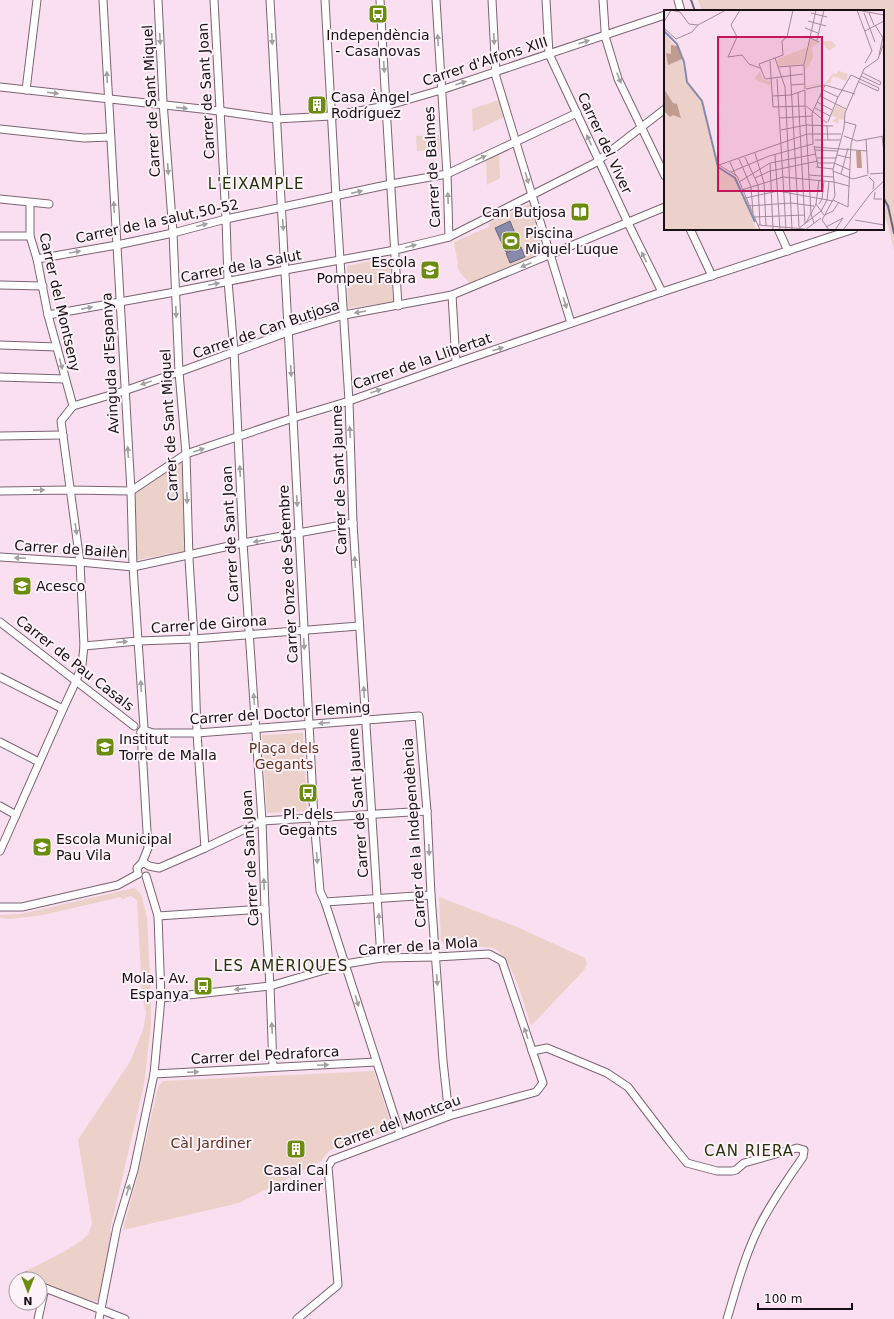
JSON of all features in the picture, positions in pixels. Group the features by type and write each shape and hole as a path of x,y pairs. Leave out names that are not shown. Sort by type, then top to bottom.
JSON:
{"street":[{"path":"26,90 37,0"},
{"name":"Avinguda d'Espanya","path":"103,0 143,729 148,848 145,865"},
{"name":"Carrer de Sant Miquel","path":"158,0 179,372 186,454 197,733 205,848"},
{"name":"Carrer de Sant Joan","path":"214,0 228,282 234,351 243,543 262,821 273,1067"},
{"name":"Carrer Onze de Setembre","path":"270,0 294,418 314,819 320,891 325,902 400,1134"},
{"name":"Carrer de Sant Jaume","path":"325,0 349,401 352,523 381,958"},
{"path":"380,0 398,306"},
{"name":"Carrer de Balmes","path":"436,0 447,174 449,236"},
{"path":"492,0 496,72 571,323"},
{"name":"Carrer del Viver","path":"546,0 549,54 662,292"},
{"path":"603,0 606,30 605,36 618,79 664,174"},
{"path":"678,0 680,10"},
{"name":"Carrer d'Alfons XIII","path":"0,87 276,119 331,116 386,106 441,90 664,15"},
{"name":"Carrer de la Salut","path":"48,315 395,250 449,236 599,161 664,110"},
{"name":"Carrer de la salut,50-52","path":"36,259 117,245 226,219 336,197 391,184 447,174 577,113"},
{"path":"0,129 84,138 110,137"},
{"path":"0,199 49,204"},
{"name":"Carrer del Montseny","path":"30,203 30,236 43,286 48,315 73,406"},
{"name":"Carrer de Can Butjosa","path":"73,406 124,391 288,332 344,315 452,295 664,207"},
{"path":"690,230 712,276"},
{"path":"778,230 788,251"},
{"name":"Carrer de la Llibertat","path":"131,491 186,454 349,401 456,362 851,230"},
{"path":"0,236 30,236"},
{"path":"0,285 43,286"},
{"path":"452,295 456,362"},
{"path":"0,345 57,347"},
{"path":"0,377 65,379"},
{"path":"0,851 82,665 84,646 80,562 61,421 73,406"},
{"path":"0,436 63,435"},
{"path":"0,491 131,491"},
{"name":"Carrer de Bailèn","path":"0,557 133,567 243,543 352,523"},
{"name":"Carrer de Pau Casals","path":"0,622 134,726 135,731 138,733 143,729"},
{"name":"Carrer de Girona","path":"84,646 359,626"},
{"path":"0,677 63,709"},
{"name":"Carrer del Doctor Fleming","path":"143,729 153,733 197,733 419,716"},
{"name":"Carrer de la Independència","path":"419,716 428,811 431,895 448,1116"},
{"path":"0,742 39,762"},
{"path":"0,806 16,815"},
{"path":"99,1319 117,1228 134,1170 154,1074 161,998 158,916 142,875 137,868 145,865 159,868 262,821 428,811"},
{"path":"0,907 22,907 118,885 150,870 145,865"},
{"path":"325,902 431,895"},
{"path":"158,916 265,909"},
{"name":"Carrer de la Mola","path":"161,998 270,986 345,964 381,958 489,954 502,961 543,1083"},
{"path":"532,1051 547,1048 607,1073 628,1087 687,1162 702,1168 717,1171 732,1171 736,1170 744,1163 797,1148 804,1150 803,1157 774,1200 758,1229 746,1258 727,1319"},
{"name":"Carrer del Pedraforca","path":"154,1074 376,1062"},
{"name":"Carrer del Montcau","path":"297,1319 338,1285 328,1167 332,1160 448,1116 536,1092 543,1083"},
{"path":"48,1288 125,1319"}],"green space":[{"path":"698,0 894,0 894,250 887,222 884,218 884,10 702,10"},
{"path":"499,100 504,117 473,132 472,109"},
{"path":"439,135 440,150 417,151 416,136"},
{"path":"499,154 500,178 487,185 486,160"},
{"name":"Piscina Miquel Luque","path":"529,204 531,205 544,250 543,253 471,284 462,275 457,266 458,262 454,242 489,227 489,223"},
{"path":"390,257 393,302 348,308 347,266"},
{"path":"182,461 186,551 137,560 134,492"},
{"name":"Plaça dels Gegants","path":"303,733 307,811 267,813 262,735"},
{"path":"134,888 141,894 147,917 151,1024 144,1085 110,1230 113,1238 99,1300 96,1302 48,1286 48,1271 26,1271 75,1245 88,1234 92,1223 78,1140 130,1062 143,1030 146,1013 142,995 137,900 131,896 122,899 121,897 43,915 10,919 0,918 0,915 21,914"},
{"path":"439,897 517,927 585,958 587,964 584,970 531,1026 517,982 506,960 500,952 489,947 447,948 441,940"},
{"name":"Càl Jardiner","path":"374,1071 390,1121 391,1126 387,1131 330,1150 320,1162 239,1203 123,1230 139,1170 158,1087 163,1081"}],"water":[{"path":"510,221 520,246 506,252 495,228"},
{"path":"521,247 525,257 510,263 506,253"}],"waterway":[{"path":"691,0 695,10"},
{"path":"884,199 888,206 894,233"}],"place":[{"name":"Independència - Casanovas","path":"378,14"},
{"name":"Casa Àngel Rodríguez","path":"317,105"},
{"name":"Can Butjosa","path":"580,212"},
{"name":"Piscina Miquel Luque","path":"511,241"},
{"name":"Escola Pompeu Fabra","path":"430,270"},
{"name":"Acesco","path":"22,586"},
{"name":"Institut Torre de Malla","path":"105,747"},
{"name":"Pl. dels Gegants","path":"308,793"},
{"name":"Escola Municipal Pau Vila","path":"42,847"},
{"name":"Mola - Av. Espanya","path":"203,986"},
{"name":"Casal Cal Jardiner","path":"296,1149"}],"district":[{"name":"L'EIXAMPLE","path":"256,184"},
{"name":"LES AMÈRIQUES","path":"281,966"},
{"name":"CAN RIERA","path":"749,1151"}]}
